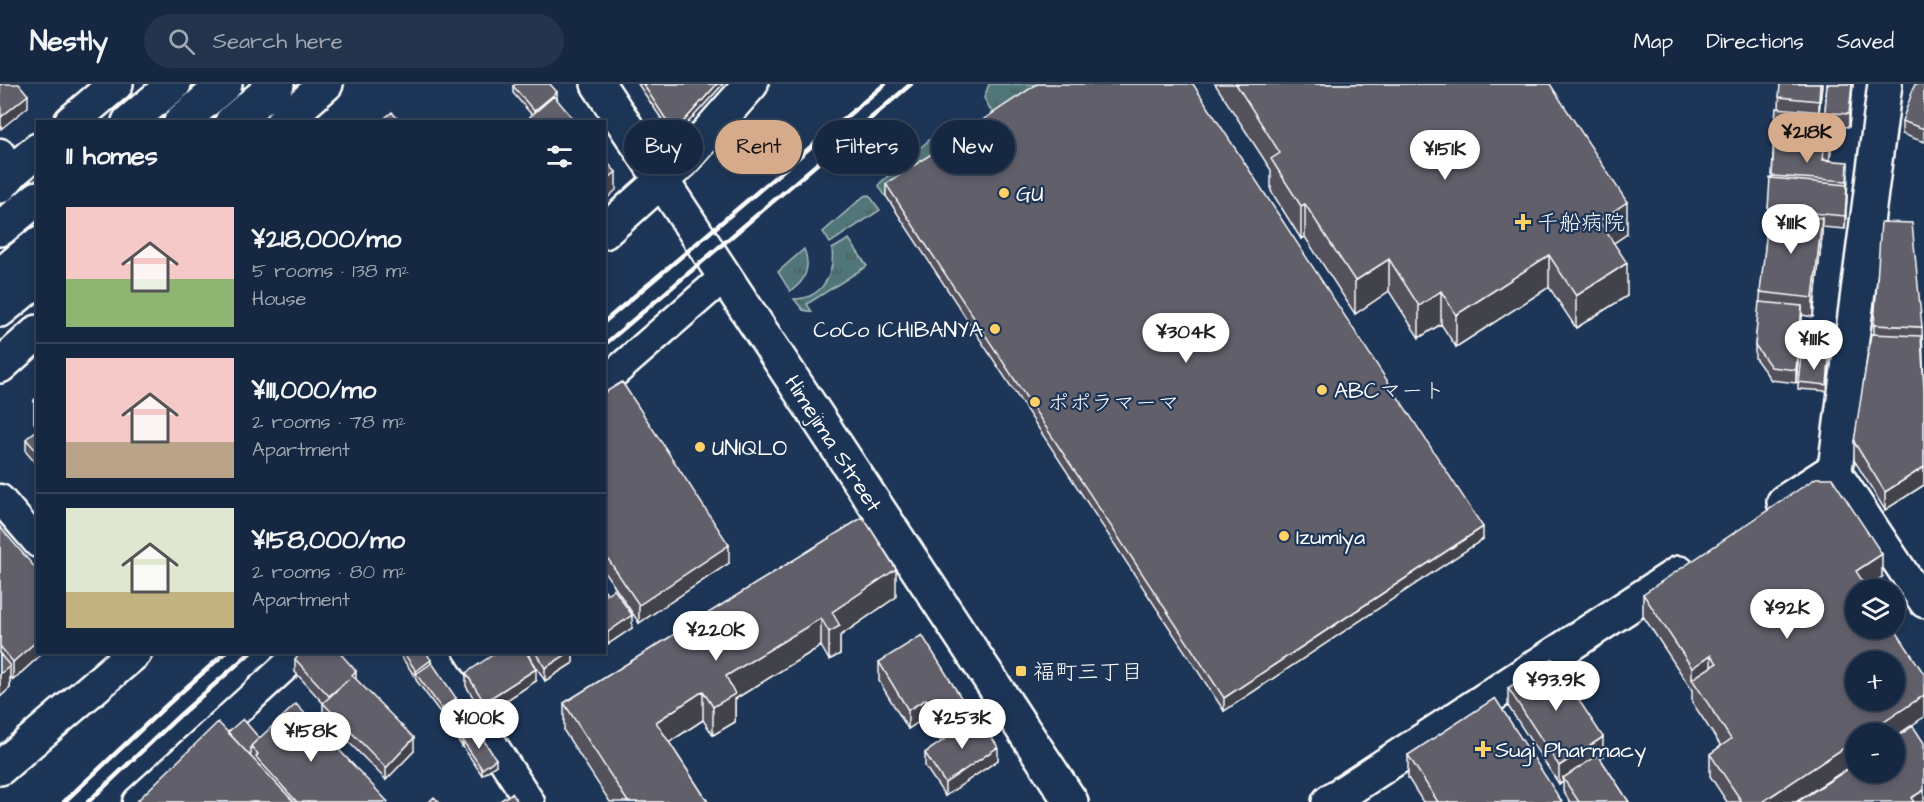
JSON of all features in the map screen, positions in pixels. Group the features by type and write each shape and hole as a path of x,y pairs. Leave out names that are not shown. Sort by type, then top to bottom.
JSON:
{"main road":[{"path":"73,120 116,84"},
{"path":"131,120 174,84"},
{"path":"183,120 225,84"},
{"path":"234,120 277,84"},
{"path":"285,120 326,84"},
{"name":"Himejima Street","path":"598,84 1071,802"},
{"path":"606,230 683,161 751,84"},
{"path":"1759,519 1834,469 1885,84"},
{"path":"0,229 36,200"},
{"path":"0,276 36,246"},
{"path":"0,310 36,281"},
{"path":"0,366 36,334"},
{"path":"1329,802 1703,557"},
{"path":"0,768 132,654"}],"street":[{"path":"606,379 725,276"},
{"path":"1834,469 1924,603"},
{"path":"0,499 36,541"},
{"path":"137,802 300,654"},
{"path":"434,654 530,802"}],"green space":[{"path":"989,84 1054,84 993,114 984,98"},
{"path":"931,138 931,166 926,170 885,196 879,186 890,174 919,174 919,149"},
{"path":"869,195 880,210 830,243 823,232 864,196"},
{"path":"849,239 867,266 807,304 812,312 803,310 794,299 804,298 819,290 829,276 832,249"},
{"path":"804,249 807,261 806,273 800,283 790,291 778,272"}],"building":[{"path":"0,84 19,84 28,95 1,117"},
{"path":"516,84 550,84 557,92 534,111 513,86"},
{"path":"643,84 717,84 685,120 666,120"},
{"path":"1037,84 1193,84 1483,527 1224,698 886,184 901,174 919,174 919,162 931,154 931,174 1015,174 1015,120 983,120"},
{"path":"1236,84 1550,84 1627,202 1599,221 1627,263 1576,296 1549,255 1456,315 1441,291 1419,306 1389,259 1355,281 1305,204 1301,206 1271,159 1280,153"},
{"path":"1780,84 1820,84 1819,101 1779,97"},
{"path":"1827,84 1852,84 1849,114 1833,113 1830,147 1773,142 1776,108 1825,112"},
{"path":"1915,84 1924,84 1924,129 1902,121"},
{"path":"554,96 574,120 526,120"},
{"path":"392,112 398,120 382,120"},
{"path":"1774,145 1824,148 1823,160 1848,162 1847,181 1772,176"},
{"path":"606,161 616,172 606,180"},
{"path":"1770,178 1847,185 1845,216 1768,209"},
{"path":"1769,212 1822,218 1813,298 1760,292"},
{"path":"1881,222 1912,223 1922,327 1874,325"},
{"path":"1759,302 1802,306 1796,370 1771,367 1755,345"},
{"path":"1871,334 1921,336 1924,467 1885,492 1854,442"},
{"path":"1801,357 1829,359 1827,385 1798,382"},
{"path":"622,382 729,545 639,605 606,556 606,392"},
{"path":"36,431 36,451 26,439"},
{"path":"1816,478 1832,478 1882,554 1856,571 1861,579 1845,579 1845,639 1901,639 1924,674 1924,695 1905,708 1905,651 1845,651 1845,711 1900,711 1882,723 1845,723 1845,747 1762,802 1742,802 1710,754 1731,739 1692,679 1717,663 1711,655 1692,668 1643,594"},
{"path":"863,517 896,569 832,612 840,626 829,632 821,618 726,676 735,694 713,707 703,691 656,722 708,802 628,802 564,703"},
{"path":"0,527 36,569 36,642 13,662 0,646"},
{"path":"614,589 632,615 608,632 606,630 606,595"},
{"path":"922,635 970,712 943,728 926,699 908,710 879,662"},
{"path":"0,654 10,666 0,674"},
{"path":"300,654 341,654 356,671 352,675 414,738 386,768 323,703 349,679 329,696 295,659"},
{"path":"404,654 427,654 431,660 416,671"},
{"path":"494,654 527,654 536,669 484,702 466,673"},
{"path":"536,654 567,654 545,668"},
{"path":"1552,659 1603,737 1559,766 1508,688"},
{"path":"432,663 456,698 442,709 416,674"},
{"name":"Sugi Pharmacy","path":"1495,698 1562,802 1438,802 1408,755"},
{"path":"457,700 476,728 462,739 442,711"},
{"path":"296,704 388,802 297,802 256,757 258,754 251,746"},
{"path":"978,717 998,747 945,783 925,753"},
{"path":"243,719 259,738 251,746 250,756 228,732"},
{"path":"218,722 294,802 136,802"},
{"path":"1913,726 1924,743 1924,790 1911,798 1914,802 1797,802 1845,771 1845,783 1905,783 1905,731"},
{"path":"477,730 496,759 482,769 463,741"},
{"path":"1598,755 1629,802 1579,802 1563,778"},
{"path":"512,793 518,802 498,802"},
{"path":"434,797 439,802 429,802"}],"railway":[{"path":"606,320 885,84"},
{"path":"606,343 911,84"},
{"path":"64,802 224,654"},
{"path":"88,802 249,654"}],"place":[{"name":"GU","path":"1004,193"},
{"name":"千船病院","path":"1523,222"},
{"name":"CoCo ICHIBANYA","path":"995,329"},
{"name":"ABCマート","path":"1322,390"},
{"name":"ポポラマーマ","path":"1035,402"},
{"name":"UNIQLO","path":"700,447"},
{"name":"Izumiya","path":"1284,536"},
{"name":"福町三丁目","path":"1021,671"},
{"name":"Sugi Pharmacy","path":"1483,749"}]}
